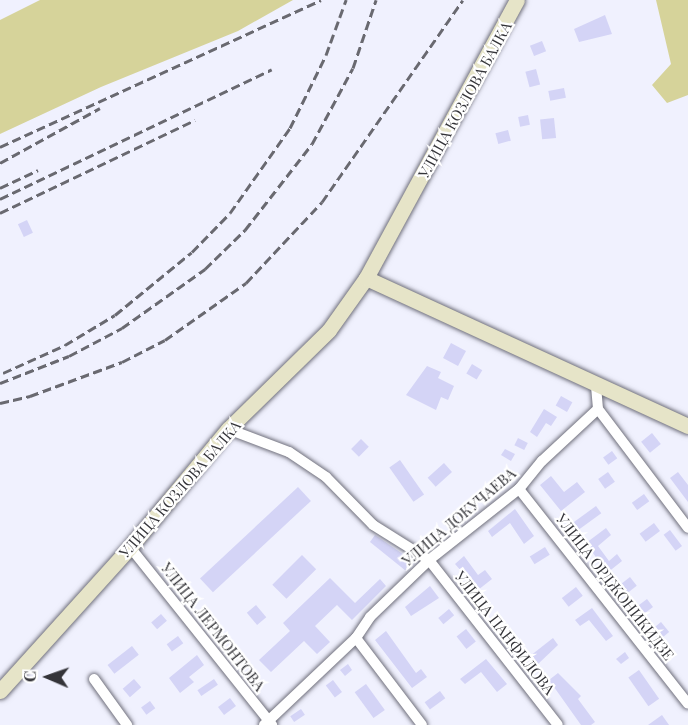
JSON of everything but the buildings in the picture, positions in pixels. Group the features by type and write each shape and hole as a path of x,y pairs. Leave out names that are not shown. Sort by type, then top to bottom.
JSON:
{"main road":[{"name":"УЛИЦА КОЗЛОВА БАЛКА","path":"0,691 130,547 228,429 313,348 366,278 517,2"},
{"path":"366,278 688,426"}],"street":[{"path":"597,386 598,409 688,528"},
{"name":"УЛИЦА ДОКУЧАЕВА","path":"268,723 356,638 370,617 429,560 519,489 542,461 598,409"},
{"name":"УЛИЦА ПАНФИЛОВА","path":"228,429 289,453 326,477 373,525 429,560 558,725"},
{"name":"УЛИЦА ОРДЖОНИКИДЗЕ","path":"519,489 688,704"},
{"name":"УЛИЦА ЛЕРМОНТОВА","path":"130,547 268,723"},
{"path":"356,638 422,725"},
{"path":"94,679 127,725"}],"shaded area":[{"path":"40,0 293,0 238,31 101,87 0,134 0,20"},
{"path":"656,0 688,0 688,95 667,103 652,85 671,64"}],"railway":[{"path":"0,147 321,0"},
{"path":"3,373 65,345 115,315 192,252 230,213 290,128 326,55 346,0"},
{"path":"0,383 69,356 122,328 205,269 245,230 312,144 353,68 376,0"},
{"path":"0,403 30,396 122,362 165,340 246,283 322,202 463,0"},
{"path":"0,199 272,69"},
{"path":"0,163 100,108"},
{"path":"0,213 195,120"},
{"path":"0,188 38,170"}]}
